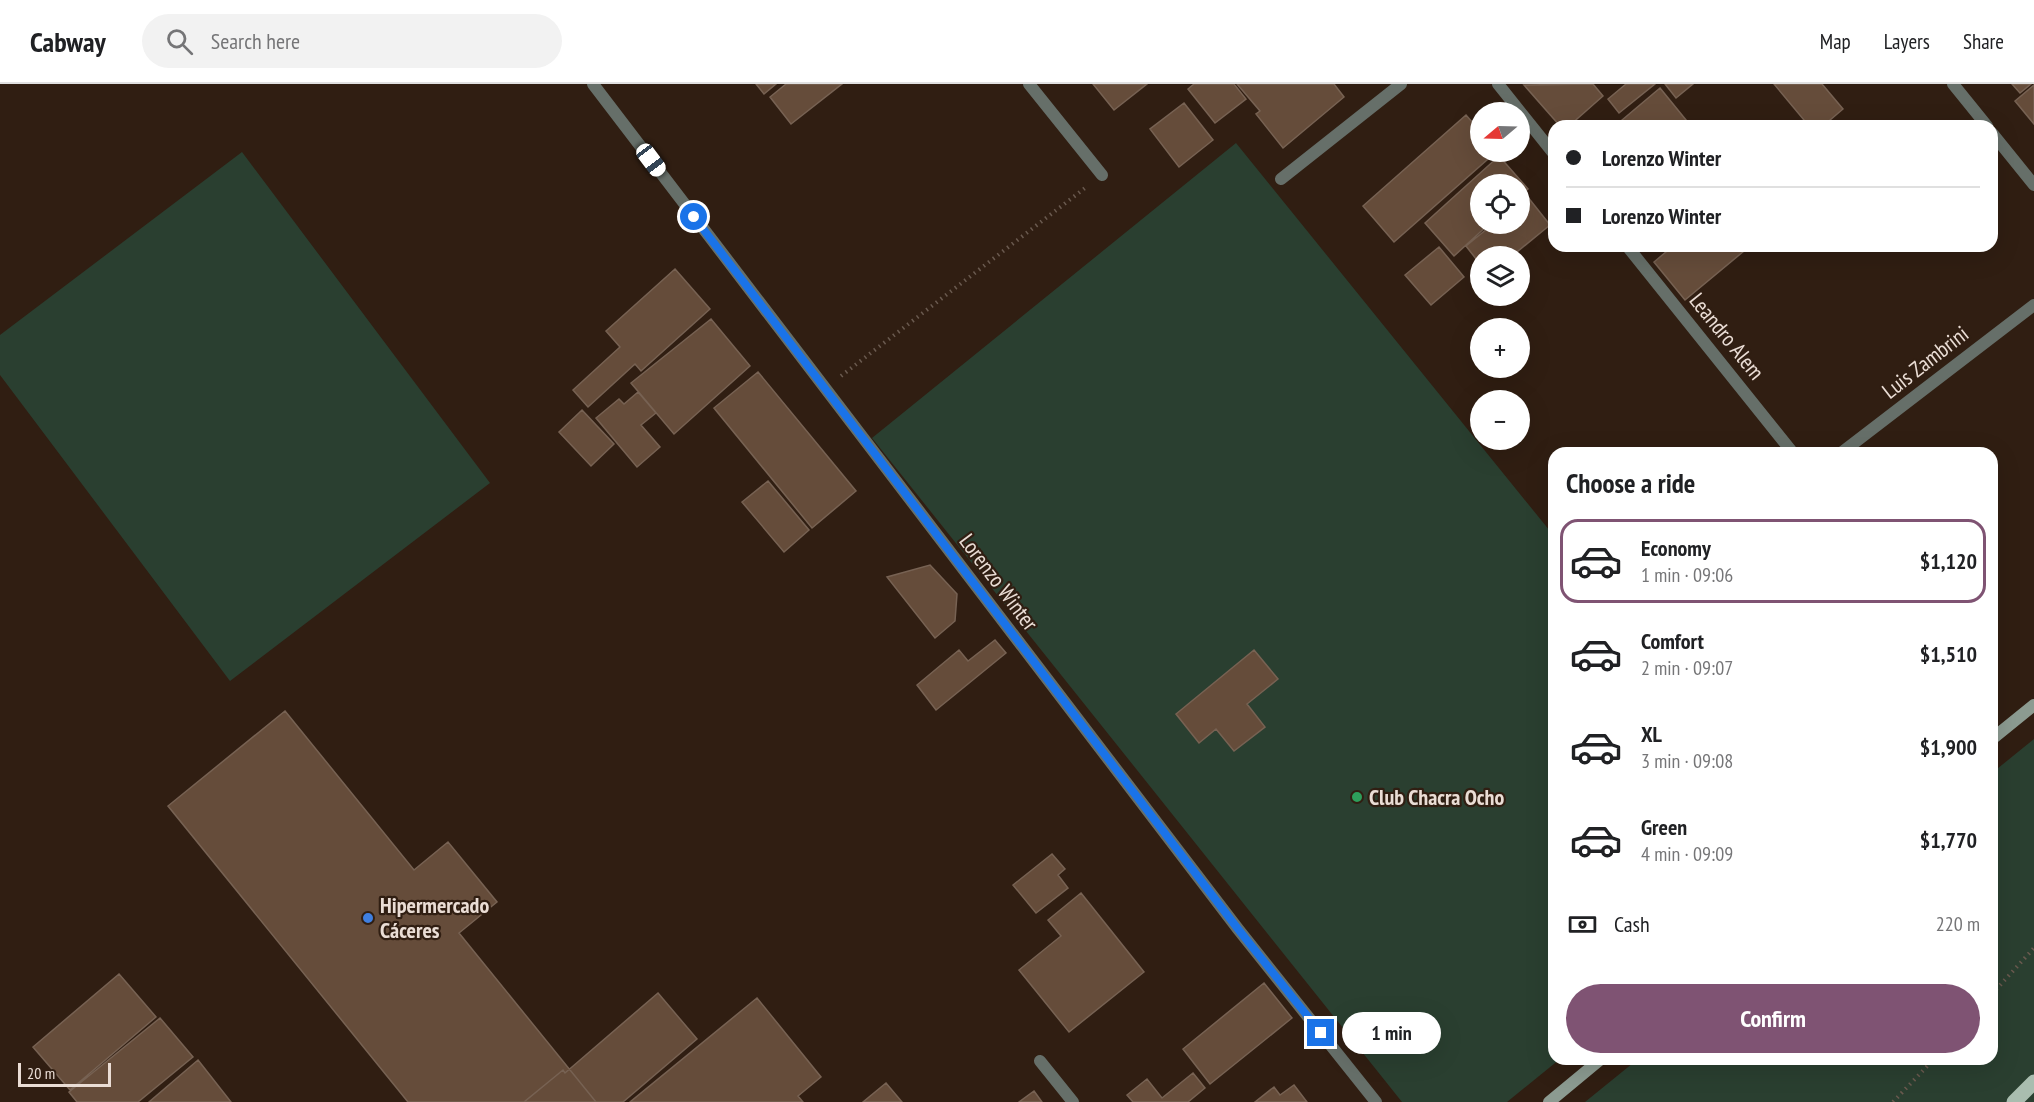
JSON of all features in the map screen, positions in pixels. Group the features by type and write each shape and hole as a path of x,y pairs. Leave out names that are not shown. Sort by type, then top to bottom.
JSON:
{"main road":[{"path":"1998,734 2034,705"},
{"path":"1549,1102 1594,1065"},
{"path":"2014,1102 2034,1082"}],"street":[{"name":"Lorenzo Winter","path":"593,84 1238,929 1376,1102"},
{"path":"1029,84 1102,175"},
{"path":"1281,179 1401,84"},
{"path":"1498,84 1548,146"},
{"path":"1953,84 1982,120"},
{"path":"1998,140 2034,184"},
{"name":"Leandro Alem","path":"1632,252 1788,447"},
{"name":"Luis Zambrini","path":"1849,447 2034,305"},
{"path":"1040,1061 1073,1102"}],"path":[{"path":"825,389 1102,175"},
{"path":"1998,988 2034,948"},
{"path":"1893,1102 1928,1065"}],"green space":[{"name":"Club Chacra Ocho","path":"1236,143 1470,432 1470,450 1484,450 1548,529 1548,1065 1553,1065 1507,1102 1402,1102 872,438"},
{"path":"242,152 490,483 230,681 0,375 0,335"},
{"path":"2034,739 2034,1102 1585,1102 1631,1065 1998,1065 1998,768"}],"building":[{"path":"756,84 776,84 764,94"},
{"path":"786,84 842,84 791,124 770,97"},
{"path":"1093,84 1147,84 1114,110"},
{"path":"1194,84 1234,84 1246,99 1215,123 1188,89"},
{"path":"1237,84 1334,84 1344,97 1283,148 1256,114 1260,111"},
{"path":"1593,84 1603,96 1576,120 1555,120 1524,85"},
{"path":"1626,84 1655,84 1619,113 1608,99"},
{"path":"1665,84 1693,84 1676,98"},
{"path":"1774,84 1822,84 1843,109 1830,120 1804,120"},
{"path":"2012,84 2031,84 2020,93"},
{"path":"2034,85 2034,124 2015,101"},
{"path":"1660,88 1686,120 1622,120"},
{"path":"1184,103 1213,140 1179,167 1150,129"},
{"path":"1466,115 1470,120 1470,162 1485,162 1394,242 1363,206"},
{"path":"1492,162 1504,162 1515,174 1479,174"},
{"path":"1470,182 1470,234 1478,234 1454,256 1425,223"},
{"path":"1530,200 1548,222 1548,227 1524,246 1470,246 1470,251 1466,246 1481,234 1530,234"},
{"path":"1439,247 1464,277 1431,305 1405,275"},
{"path":"1666,252 1743,252 1685,300 1654,262"},
{"path":"675,269 710,309 641,371 635,364 588,407 573,390 620,347 606,331"},
{"path":"711,319 750,366 674,434 631,383"},
{"path":"758,372 856,491 812,528 714,408"},
{"path":"638,392 656,413 641,425 660,447 637,467 596,418 619,399 624,404"},
{"path":"582,410 614,444 591,466 559,432"},
{"path":"768,481 809,530 784,552 742,502"},
{"path":"930,565 957,594 955,621 935,638 887,577"},
{"path":"995,640 1006,653 936,710 917,685 959,650 968,661"},
{"path":"1254,650 1278,679 1247,704 1265,727 1234,751 1216,729 1199,743 1176,714"},
{"name":"Hipermercado Cáceres","path":"285,711 414,870 448,842 497,902 459,933 596,1102 408,1102 168,806"},
{"path":"1052,854 1065,869 1058,875 1068,888 1036,913 1013,885"},
{"path":"1081,893 1144,972 1069,1032 1019,970 1061,936 1048,920"},
{"path":"119,974 156,1017 70,1090 33,1047"},
{"path":"1264,983 1292,1018 1210,1084 1183,1049"},
{"path":"658,993 697,1039 623,1102 524,1102 563,1070 565,1073"},
{"path":"757,998 821,1077 798,1096 803,1102 630,1102"},
{"path":"160,1018 193,1057 138,1102 77,1102 69,1092"},
{"path":"198,1060 231,1102 149,1102"},
{"path":"1193,1073 1205,1088 1188,1102 1133,1102 1127,1095 1147,1079 1162,1098"},
{"path":"886,1083 902,1102 863,1102"},
{"path":"1294,1085 1307,1102 1255,1102 1274,1087 1280,1095"},
{"path":"1034,1091 1042,1102 1019,1102"}],"place":[{"name":"Club Chacra Ocho","path":"1357,797"},
{"name":"Hipermercado Cáceres","path":"368,918"}],"route":[{"path":"694,217 1238,929 1321,1033"}]}
